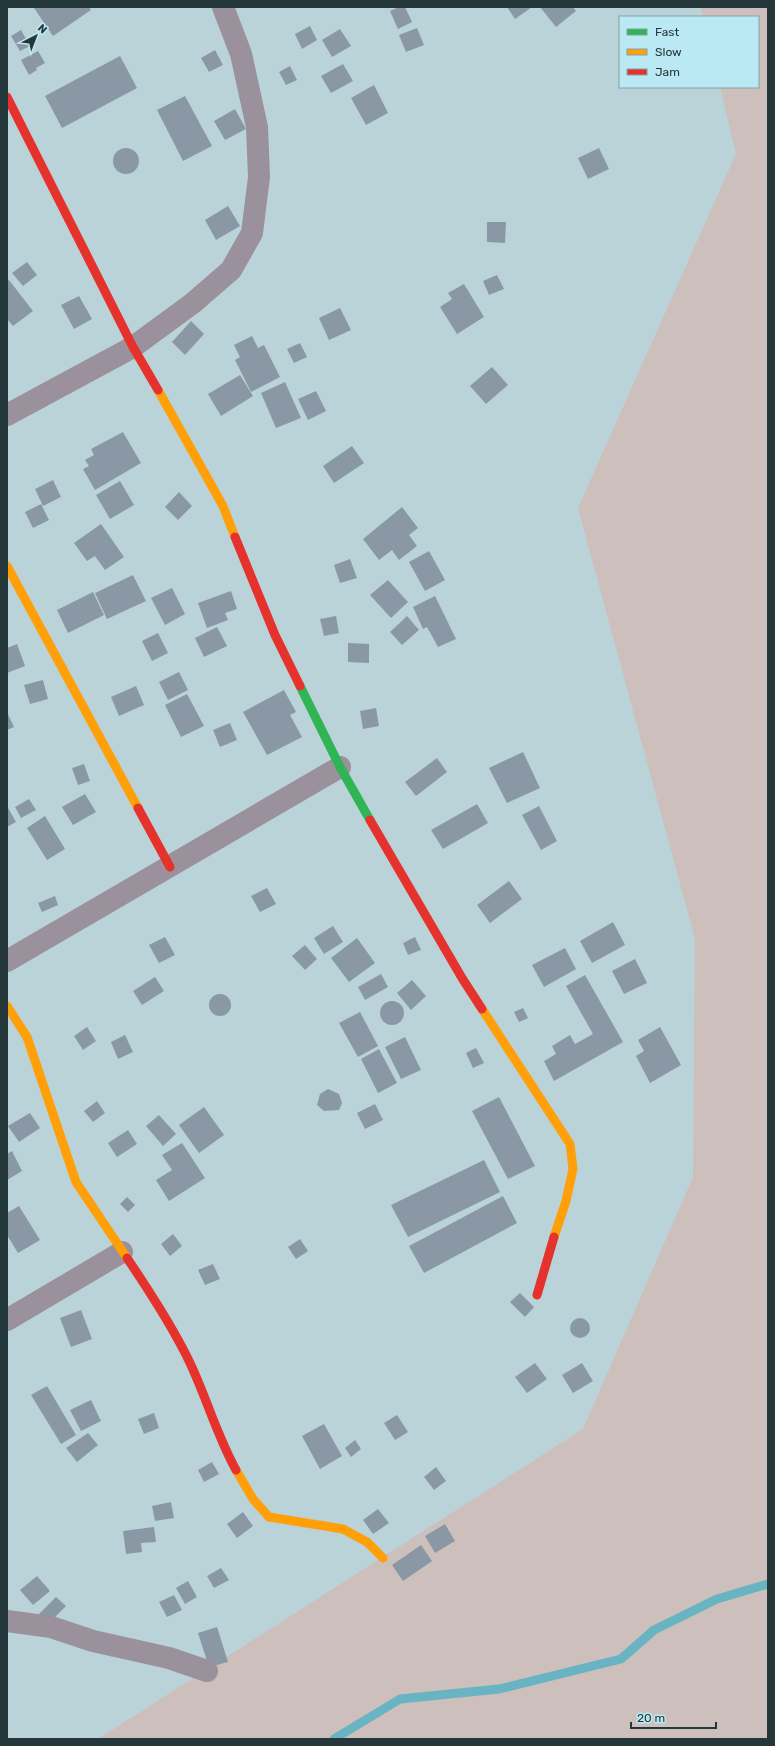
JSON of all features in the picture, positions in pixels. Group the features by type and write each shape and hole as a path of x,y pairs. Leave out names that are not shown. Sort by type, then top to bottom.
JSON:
{"street":[{"path":"7,415 133,347 193,303 231,270 252,233 259,177 257,127 241,54 223,7"},
{"path":"7,97 133,347 223,506 276,635 340,767 462,978 570,1144 573,1168 566,1201 545,1263 537,1295"},
{"path":"7,566 170,867"},
{"path":"7,960 170,867 340,767"},
{"path":"7,1006 27,1037 76,1182 152,1295 190,1362 225,1450 253,1499 270,1517 285,1521 343,1529 367,1542 383,1558"},
{"path":"7,1320 122,1252"},
{"path":"7,1621 51,1627 93,1641 169,1658 207,1671"}],"shaded area":[{"path":"701,7 768,7 768,1739 98,1739 583,1429 693,1177 695,939 578,508 736,154 720,88 759,88 759,16 703,16"}],"building":[{"path":"89,7 91,10 53,36 34,8"},
{"path":"399,7 405,7 412,22 398,29 390,11"},
{"path":"507,7 532,7 515,19"},
{"path":"540,7 573,7 576,11 556,27"},
{"path":"310,26 317,40 302,49 295,34"},
{"path":"417,28 424,45 406,52 399,35"},
{"path":"340,29 351,46 332,57 322,40"},
{"path":"21,30 30,46 20,51 11,36"},
{"path":"215,50 223,65 209,72 201,58"},
{"path":"38,51 45,63 36,68 37,70 29,75 21,60"},
{"path":"120,56 137,88 62,128 45,96"},
{"path":"343,64 353,81 331,93 321,76"},
{"path":"290,66 297,80 286,85 279,72"},
{"path":"374,85 388,113 366,125 351,98"},
{"path":"185,96 212,146 183,161 157,110"},
{"path":"235,109 246,129 225,140 214,121"},
{"path":"126,148 135,152 139,161 135,170 126,174 117,170 113,161 117,152"},
{"path":"599,148 609,169 588,179 578,158"},
{"path":"228,206 240,226 216,240 205,220"},
{"path":"487,222 506,222 505,243 487,242"},
{"path":"27,262 37,275 23,286 12,273"},
{"path":"497,275 504,289 489,295 483,281"},
{"path":"9,280 33,311 13,326 7,319 7,281"},
{"path":"464,284 484,317 457,334 440,307 452,299 448,293"},
{"path":"79,296 92,319 74,329 61,305"},
{"path":"340,308 351,330 329,340 319,318"},
{"path":"191,321 204,334 185,355 172,342"},
{"path":"252,336 258,348 264,345 280,377 251,392 235,360 240,357 234,345"},
{"path":"300,343 307,357 294,363 287,349"},
{"path":"492,367 508,385 486,404 470,386"},
{"path":"240,375 253,396 221,416 208,394"},
{"path":"285,382 301,418 276,428 261,393"},
{"path":"316,391 326,411 308,420 298,399"},
{"path":"123,432 141,463 95,490 83,469 89,466 85,460 94,455 91,449"},
{"path":"352,446 364,463 334,483 323,466"},
{"path":"53,480 61,497 43,506 35,489"},
{"path":"120,481 134,505 110,519 96,495"},
{"path":"179,492 192,506 178,520 165,507"},
{"path":"41,504 49,520 33,528 25,512"},
{"path":"402,507 418,528 409,535 417,546 399,560 392,550 379,560 363,539"},
{"path":"101,524 124,557 105,570 95,556 87,561 74,543"},
{"path":"429,551 445,580 425,591 409,562"},
{"path":"350,559 357,578 340,583 334,565"},
{"path":"133,575 146,601 107,619 95,593"},
{"path":"388,580 408,602 391,618 370,595"},
{"path":"172,588 185,614 165,625 151,598"},
{"path":"231,591 237,609 225,613 228,620 207,628 198,603"},
{"path":"93,592 104,615 68,633 57,610"},
{"path":"435,596 456,639 438,647 427,627 423,629 413,607"},
{"path":"336,616 339,633 324,636 320,619"},
{"path":"407,616 419,630 402,645 390,632"},
{"path":"217,627 227,646 204,657 195,638"},
{"path":"158,633 168,653 152,661 142,641"},
{"path":"348,643 369,644 369,663 348,662"},
{"path":"17,644 25,666 7,673 7,648"},
{"path":"179,672 188,690 168,700 159,682"},
{"path":"43,680 48,699 30,704 24,685"},
{"path":"136,686 144,705 119,716 111,697"},
{"path":"284,690 296,712 290,715 302,737 267,755 243,712"},
{"path":"187,694 204,726 181,737 165,705"},
{"path":"376,708 379,726 363,729 360,711"},
{"path":"7,712 14,727 7,730"},
{"path":"230,723 237,740 220,747 213,730"},
{"path":"523,752 540,788 507,803 489,768"},
{"path":"437,758 447,772 416,796 405,782"},
{"path":"84,764 90,781 78,785 72,768"},
{"path":"85,794 96,812 73,825 62,807"},
{"path":"29,799 36,810 21,818 15,807"},
{"path":"477,804 488,823 443,849 431,830"},
{"path":"7,806 16,822 7,827"},
{"path":"539,806 557,841 541,850 522,815"},
{"path":"45,816 65,849 47,860 27,828"},
{"path":"509,881 522,899 490,923 477,905"},
{"path":"267,888 276,904 260,912 251,896"},
{"path":"55,896 58,905 42,912 38,903"},
{"path":"613,922 625,945 592,963 580,941"},
{"path":"333,926 343,942 324,954 314,938"},
{"path":"165,937 175,955 159,963 149,945"},
{"path":"415,937 421,950 408,955 403,943"},
{"path":"357,938 375,963 349,982 331,958"},
{"path":"305,945 317,959 305,970 292,956"},
{"path":"565,948 576,969 544,987 532,965"},
{"path":"635,959 647,983 624,994 612,971"},
{"path":"381,974 388,987 365,1000 358,987"},
{"path":"585,975 623,1042 554,1081 544,1061 556,1054 552,1046 570,1035 575,1044 593,1034 566,986"},
{"path":"155,977 164,991 142,1005 133,991"},
{"path":"412,980 426,996 411,1010 397,993"},
{"path":"220,994 228,997 231,1005 228,1013 220,1016 212,1013 209,1005 212,997"},
{"path":"392,1001 401,1004 404,1013 401,1022 392,1025 383,1022 380,1013 383,1004"},
{"path":"523,1008 528,1018 519,1022 514,1012"},
{"path":"360,1012 378,1046 358,1057 339,1023"},
{"path":"87,1027 96,1041 83,1050 74,1036"},
{"path":"660,1027 681,1065 650,1083 636,1056 644,1051 638,1040"},
{"path":"125,1035 133,1052 118,1059 111,1042"},
{"path":"405,1037 421,1070 401,1079 385,1047"},
{"path":"476,1048 484,1063 473,1068 466,1053"},
{"path":"379,1049 397,1083 378,1093 361,1059"},
{"path":"328,1089 339,1094 342,1103 339,1110 324,1111 317,1105 320,1094"},
{"path":"499,1097 535,1166 508,1179 472,1111"},
{"path":"97,1101 105,1113 93,1122 84,1111"},
{"path":"375,1104 383,1120 365,1129 357,1113"},
{"path":"204,1107 224,1135 199,1153 179,1125"},
{"path":"30,1113 40,1128 19,1142 8,1126"},
{"path":"159,1115 176,1134 163,1146 146,1126"},
{"path":"128,1130 137,1144 117,1157 108,1143"},
{"path":"182,1143 205,1178 169,1201 156,1180 172,1170 162,1155"},
{"path":"12,1151 22,1171 7,1180 7,1154"},
{"path":"484,1160 500,1192 408,1237 391,1205"},
{"path":"503,1196 517,1223 424,1273 409,1246"},
{"path":"127,1197 135,1205 128,1212 120,1204"},
{"path":"19,1206 40,1240 18,1253 7,1235 7,1213"},
{"path":"173,1234 182,1246 170,1256 161,1244"},
{"path":"300,1239 308,1251 296,1259 288,1247"},
{"path":"213,1264 220,1279 205,1285 198,1270"},
{"path":"520,1293 534,1307 525,1317 510,1302"},
{"path":"81,1310 92,1339 71,1347 60,1318"},
{"path":"576,1318 584,1318 590,1324 590,1332 584,1338 576,1338 570,1332 570,1324"},
{"path":"535,1363 547,1379 527,1393 515,1377"},
{"path":"582,1363 593,1381 573,1393 562,1375"},
{"path":"47,1386 76,1435 61,1444 31,1395"},
{"path":"91,1400 101,1421 81,1431 70,1410"},
{"path":"154,1413 159,1428 144,1434 138,1419"},
{"path":"397,1415 408,1432 395,1440 384,1423"},
{"path":"324,1424 342,1456 320,1469 302,1436"},
{"path":"88,1433 98,1445 77,1462 66,1448"},
{"path":"355,1440 361,1449 351,1457 345,1448"},
{"path":"212,1462 219,1474 204,1482 198,1470"},
{"path":"436,1467 446,1481 434,1490 424,1477"},
{"path":"171,1502 174,1518 155,1521 152,1506"},
{"path":"378,1509 389,1523 373,1534 363,1520"},
{"path":"243,1512 253,1526 237,1538 227,1524"},
{"path":"445,1524 455,1541 435,1553 425,1536"},
{"path":"154,1527 156,1542 141,1543 142,1552 126,1554 123,1531"},
{"path":"421,1545 432,1561 403,1581 392,1565"},
{"path":"221,1568 229,1580 214,1588 207,1576"},
{"path":"37,1576 50,1591 33,1605 20,1590"},
{"path":"188,1581 197,1597 185,1604 176,1588"},
{"path":"174,1595 182,1610 167,1617 159,1602"},
{"path":"56,1597 66,1606 48,1624 38,1615"},
{"path":"217,1627 228,1662 209,1667 198,1633"}],"waterway":[{"path":"334,1739 400,1699 499,1689 621,1659 654,1630 717,1599 768,1584"}],"traffic: fast":[{"path":"300,686 340,767 370,820"}],"traffic: slow":[{"path":"158,390 223,506 235,537"},
{"path":"7,566 138,808"},
{"path":"7,1006 27,1037 76,1182 127,1258"},
{"path":"482,1009 570,1144 573,1169 566,1201 554,1237"},
{"path":"236,1470 253,1499 269,1517 343,1529 367,1542 383,1558"}],"traffic: jam":[{"path":"7,97 133,347 158,390"},
{"path":"235,537 275,635 300,686"},
{"path":"138,808 170,867"},
{"path":"370,820 462,978 482,1009"},
{"path":"537,1295 554,1237"},
{"path":"127,1258 176,1336 196,1377 223,1444 236,1470"}]}
